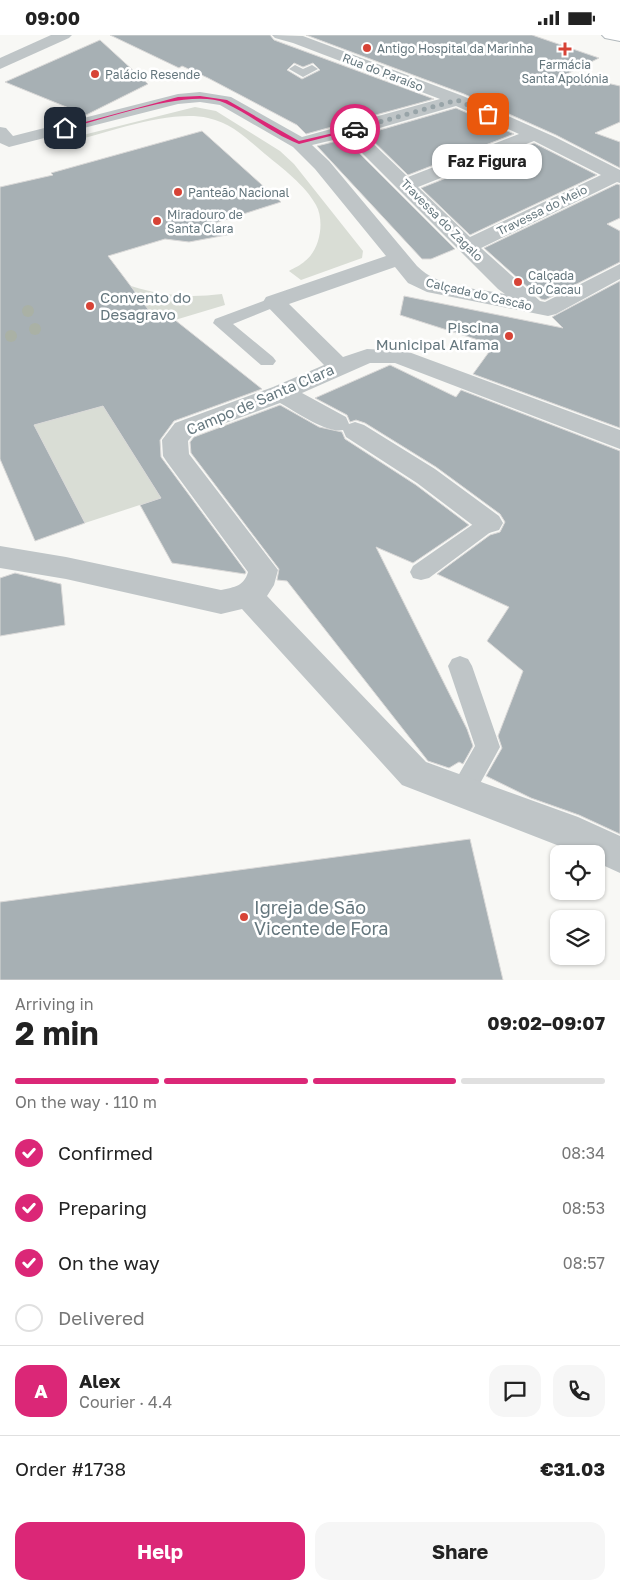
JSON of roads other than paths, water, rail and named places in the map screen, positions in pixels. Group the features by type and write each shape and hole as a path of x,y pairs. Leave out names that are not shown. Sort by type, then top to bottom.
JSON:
{"street":[{"path":"0,64 64,35"},
{"name":"Rua do Paraíso","path":"280,35 298,39 340,59 457,100 549,141 618,176"},
{"path":"610,35 620,36"},
{"path":"0,132 9,142 178,99 200,97 225,101 299,143 322,165 398,259 274,302"},
{"path":"299,143 350,131 457,100"},
{"name":"Travessa do Zagalo","path":"350,131 506,284 536,308"},
{"path":"406,185 533,135"},
{"name":"Travessa do Meio","path":"468,246 618,176"},
{"name":"Calçada do Cascão","path":"398,259 416,278 426,284 548,309 620,270"},
{"name":"Campo de Santa Clara","path":"248,596 258,585 263,570 176,456 175,440 184,429 282,393 340,367 274,302"},
{"path":"340,367 367,356 398,356 620,440"},
{"path":"282,393 346,427 426,476 489,523"},
{"path":"0,557 66,568 221,602 248,596 414,774 578,834 620,855"}],"lane":[{"path":"296,69 303,73 312,69"},
{"path":"267,361 221,323 274,302"},
{"path":"421,572 489,523"},
{"path":"460,666 488,747 462,792"}],"place":[{"name":"Antigo Hospital da Marinha","path":"367,48"},
{"name":"Farmácia Santa Apolónia","path":"565,49"},
{"name":"Palácio Resende","path":"95,74"},
{"name":"Faz Figura","path":"488,114"},
{"name":"Panteão Nacional","path":"178,192"},
{"name":"Miradouro de Santa Clara","path":"157,221"},
{"name":"Calçada do Cacau","path":"518,282"},
{"name":"Convento do Desagravo","path":"90,306"},
{"name":"Piscina Municipal Alfama","path":"509,336"},
{"name":"Igreja de São Vicente de Fora","path":"244,917"}]}
